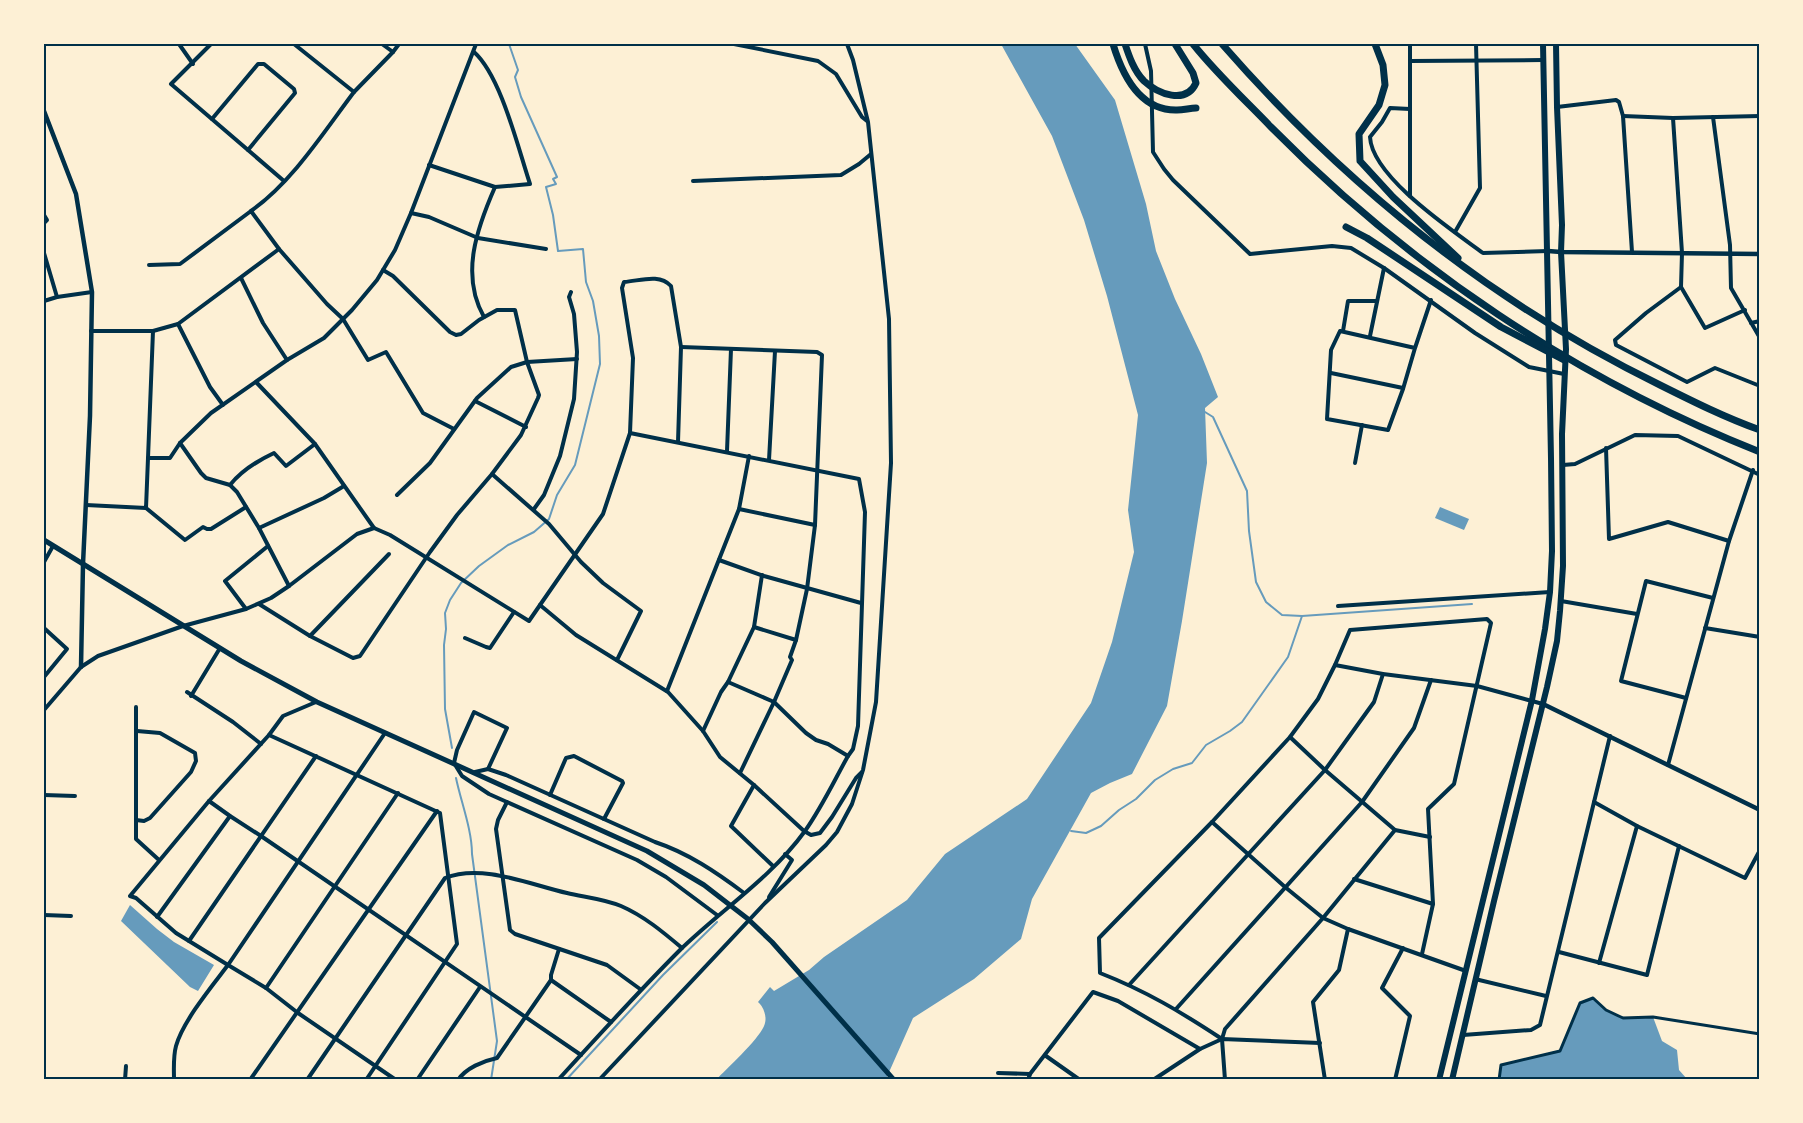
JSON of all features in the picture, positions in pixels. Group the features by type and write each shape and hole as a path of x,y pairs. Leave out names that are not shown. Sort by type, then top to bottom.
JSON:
{"highway":[{"path":"1113,44 1122,70 1136,92 1146,100 1162,108 1177,110 1196,108"},
{"path":"1125,44 1143,80 1156,90 1169,95 1184,95 1190,92 1196,83 1193,73 1175,44"},
{"path":"1193,44 1278,134 1347,200 1434,270 1532,339 1596,375 1702,429 1760,452"},
{"path":"1222,44 1272,98 1343,168 1412,227 1484,282 1539,318 1629,370 1692,401 1760,430"},
{"path":"1375,44 1383,65 1385,86 1379,105 1359,134 1360,162 1393,197 1484,282"},
{"path":"1346,227 1501,327 1532,339"}],"main road":[{"path":"1440,1080 1532,700 1550,591 1552,541 1550,371 1543,44"},
{"path":"1452,1080 1557,641 1563,566 1565,317 1561,252 1556,44"},
{"path":"44,540 269,677 317,702 647,852 717,894 772,942 894,1080"}],"street":[{"path":"179,44 193,64"},
{"path":"212,44 171,84 284,181"},
{"path":"294,44 354,92"},
{"path":"382,44 393,52"},
{"path":"149,265 180,264 267,200 354,92 399,44"},
{"path":"148,458 170,458 180,444 211,413 287,360 324,338 377,280 395,250 411,213 476,44"},
{"path":"734,44 818,61 836,74 862,117 868,122"},
{"path":"599,1080 765,903 826,845 837,832 852,804 863,770 876,702 891,463 889,319 868,122 847,44"},
{"path":"1145,44 1151,71 1153,152 1173,180 1250,254 1332,246 1351,248 1529,367 1565,374"},
{"path":"1410,44 1410,196"},
{"path":"1455,232 1480,188 1476,44"},
{"path":"429,165 495,188 530,184 499,88 480,57 474,52"},
{"path":"1410,61 1543,60"},
{"path":"212,119 258,64 264,64 294,88 295,93 248,150"},
{"path":"1557,107 1616,100 1619,102 1623,116 1632,252"},
{"path":"1410,109 1390,108 1370,137 1370,146 1375,157 1394,182 1482,253 1548,251 1760,254"},
{"path":"44,111 76,194 92,292 81,667"},
{"path":"1623,116 1673,118 1760,116"},
{"path":"1713,117 1731,254 1731,288 1760,338"},
{"path":"1673,118 1682,253 1681,287 1705,328 1745,310"},
{"path":"693,181 841,175 871,154"},
{"path":"484,317 471,280 472,258 483,214 495,188"},
{"path":"251,212 279,249 343,319 368,360 386,352 423,412 454,429"},
{"path":"411,213 429,217 477,237 546,249"},
{"path":"44,215 47,220 44,223"},
{"path":"91,331 153,332 178,324 279,249"},
{"path":"44,253 57,297"},
{"path":"1370,336 1384,268"},
{"path":"259,604 310,636 353,658 360,656 457,514 492,474 526,427 539,395 527,362 515,310 497,310 456,335 450,332 393,276 383,270"},
{"path":"241,278 263,323 287,360"},
{"path":"256,382 315,444 374,528 390,535 529,621 603,514 630,433 633,358 622,288 624,282 660,278 671,286 681,347 678,442"},
{"path":"1681,287 1615,340 1616,345 1687,382 1715,368 1760,386"},
{"path":"44,302 57,297 92,292"},
{"path":"534,510 544,495 560,456 574,399 577,359 574,314 569,297 571,292"},
{"path":"1416,348 1340,331 1331,350 1327,418 1388,430 1403,388 1416,348 1431,300"},
{"path":"1343,331 1348,301 1377,301"},
{"path":"1751,323 1760,321"},
{"path":"178,324 210,387 223,405"},
{"path":"146,507 153,332"},
{"path":"681,347 817,352 822,355 815,525 807,589 790,657 792,660 740,773"},
{"path":"727,451 731,349"},
{"path":"769,460 775,351"},
{"path":"397,495 430,463 475,401 511,367 527,362 577,359"},
{"path":"1330,373 1403,388"},
{"path":"475,401 526,427"},
{"path":"1355,464 1362,425"},
{"path":"558,1080 640,989 717,915 785,855 804,831 853,748 858,726 865,512 859,479 630,433"},
{"path":"1563,465 1575,464 1635,435 1678,436 1760,474"},
{"path":"180,444 206,478 230,486 237,492 259,528 289,586"},
{"path":"230,486 238,475 257,461 274,453 286,466 315,444"},
{"path":"1606,448 1610,538 1668,522 1729,541"},
{"path":"667,691 739,509 749,456"},
{"path":"1668,765 1729,541 1753,470"},
{"path":"492,474 544,519 603,583 641,611 617,660"},
{"path":"259,528 324,498 344,486"},
{"path":"86,505 146,507 185,540 203,527 211,529 246,507"},
{"path":"739,509 815,525"},
{"path":"44,710 81,667 98,656 183,626 259,604 289,586 357,534 374,528"},
{"path":"44,562 53,546"},
{"path":"246,609 225,581 268,546"},
{"path":"310,636 389,554"},
{"path":"719,560 807,589 861,603"},
{"path":"702,731 754,627 762,575"},
{"path":"1686,698 1621,681 1637,614 1646,581 1713,598"},
{"path":"1338,606 1550,591"},
{"path":"1561,601 1637,614"},
{"path":"540,605 576,634 667,691 702,731 720,757 811,835 820,832 832,817 863,770"},
{"path":"465,638 490,648 514,612"},
{"path":"1222,1039 1176,1009 1100,973 1099,938 1212,822 1290,737 1318,699 1350,630 1488,620 1491,623 1454,784 1428,809 1433,904 1422,954"},
{"path":"754,627 796,640"},
{"path":"44,628 67,649 44,677"},
{"path":"1705,628 1760,637"},
{"path":"220,648 189,694 261,744"},
{"path":"1335,665 1383,674 1477,686 1532,700 1760,810"},
{"path":"1129,985 1324,770 1374,702 1383,674"},
{"path":"1176,1009 1362,802 1414,728 1431,680"},
{"path":"728,682 774,702 806,733 848,756"},
{"path":"317,702 283,716 270,735 209,801 130,896 136,898 156,917 189,941 266,988 396,1080"},
{"path":"136,707 135,839 159,860"},
{"path":"488,769 507,728 474,712 457,750 454,763 462,776 489,794 637,860 666,877 717,915"},
{"path":"136,820 150,818 191,772 196,761 195,753 160,733 137,731"},
{"path":"174,1080 176,1046 200,1002 228,965 385,732"},
{"path":"270,735 440,813 457,944 366,1080"},
{"path":"1463,1035 1530,1030 1540,1025 1610,736"},
{"path":"1290,737 1324,770 1395,830 1430,837"},
{"path":"189,941 316,756"},
{"path":"550,795 566,758 573,756 623,783 604,819"},
{"path":"475,772 488,769 506,775 655,842 676,849 716,872 744,893"},
{"path":"754,784 731,826 773,866"},
{"path":"266,988 398,793"},
{"path":"44,795 75,796"},
{"path":"209,801 581,1055"},
{"path":"507,802 496,829 510,930 515,934 606,965 640,989"},
{"path":"1594,802 1637,826 1745,878 1760,850"},
{"path":"250,1080 437,811"},
{"path":"156,917 230,816"},
{"path":"1212,822 1323,918 1466,971"},
{"path":"1599,963 1637,826"},
{"path":"1225,1080 1222,1039 1225,1029 1323,918 1395,830"},
{"path":"1558,952 1647,975 1679,846"},
{"path":"765,903 792,860 785,855"},
{"path":"307,1080 405,935 445,878 449,876 478,874 512,877 539,886 619,905 650,922 682,948"},
{"path":"1354,879 1433,904"},
{"path":"44,915 71,916"},
{"path":"1325,1080 1313,1002 1339,970 1348,929"},
{"path":"1395,1080 1410,1016 1382,988 1403,948"},
{"path":"458,1080 463,1072 496,1058 551,980 559,949"},
{"path":"1475,979 1546,996"},
{"path":"551,980 611,1022"},
{"path":"417,1080 480,987"},
{"path":"998,1073 1029,1077 1093,992 1118,1002 1200,1049"},
{"path":"1498,1080 1502,1065 1560,1051 1580,1003 1593,998 1606,1010 1623,1018 1653,1017 1760,1034"},
{"path":"1153,1080 1200,1049 1222,1039 1320,1043"},
{"path":"1046,1056 1080,1080"},
{"path":"125,1080 126,1066"}],"water":[{"path":"1001,44 1075,44 1115,100 1146,204 1156,251 1218,397 1205,408 1207,463 1167,706 1132,774 1091,793 1032,899 1021,939 974,979 913,1018 886,1079 716,1080 751,1044 762,1029 765,1014 758,1002 770,987 774,991 809,970 824,957 907,900 945,854 1027,799 1091,703 1112,642 1134,552 1128,510 1138,415 1107,296 1084,220 1052,136"},
{"path":"1440,507 1469,519 1464,530 1435,518"},
{"path":"130,905 174,942 214,965 198,991 190,987 121,921"},
{"path":"1593,998 1620,1016 1653,1017 1662,1041 1677,1050 1679,1070 1687,1079 1499,1080 1501,1065 1560,1051 1580,1003"}],"waterway":[{"path":"452,748 445,709 444,645 445,613 450,600 461,583 479,566 508,545 534,532 549,519 557,495 575,465 600,364 599,336 593,301 586,282 583,249 558,251 546,187 556,184 553,179 557,177 521,97 515,77 518,70 509,44"},
{"path":"1205,412 1213,417 1247,491 1249,531 1256,582 1266,602 1282,615 1302,616"},
{"path":"1071,831 1086,833 1101,826 1136,799 1155,780 1173,769 1192,763 1206,745 1242,722 1288,657 1302,616 1472,604"},
{"path":"456,778 470,835 497,1041 491,1080"},
{"path":"566,1080 663,975 717,922"}]}
